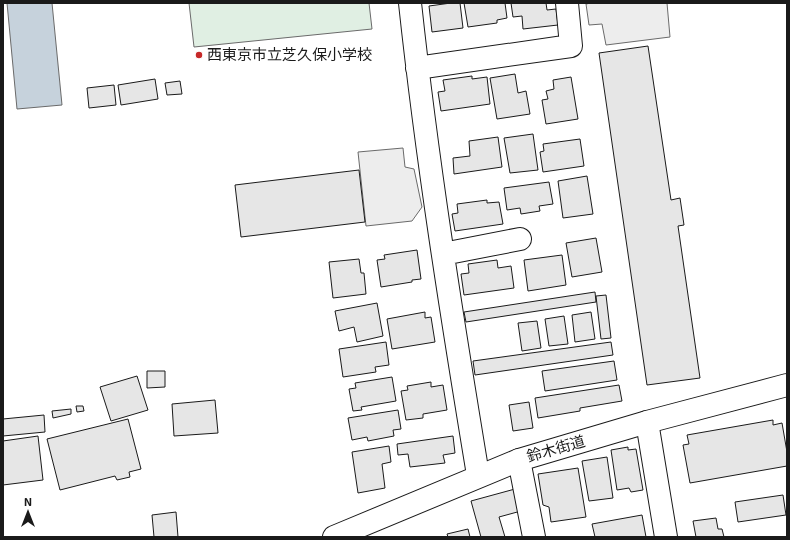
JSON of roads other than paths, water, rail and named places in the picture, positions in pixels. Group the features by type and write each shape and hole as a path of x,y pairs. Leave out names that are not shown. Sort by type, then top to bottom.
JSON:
{"street":[{"path":"410,3 417,68 443,254 478,475"},
{"path":"417,68 571,46 566,3"},
{"path":"443,254 520,239"},
{"name":"鈴木街道","path":"334,537 478,475 519,460 647,422 787,385"},
{"path":"647,422 666,537"},
{"path":"519,460 534,537"}],"place":[{"name":"西東京市立芝久保小学校","path":"199,55"}]}
